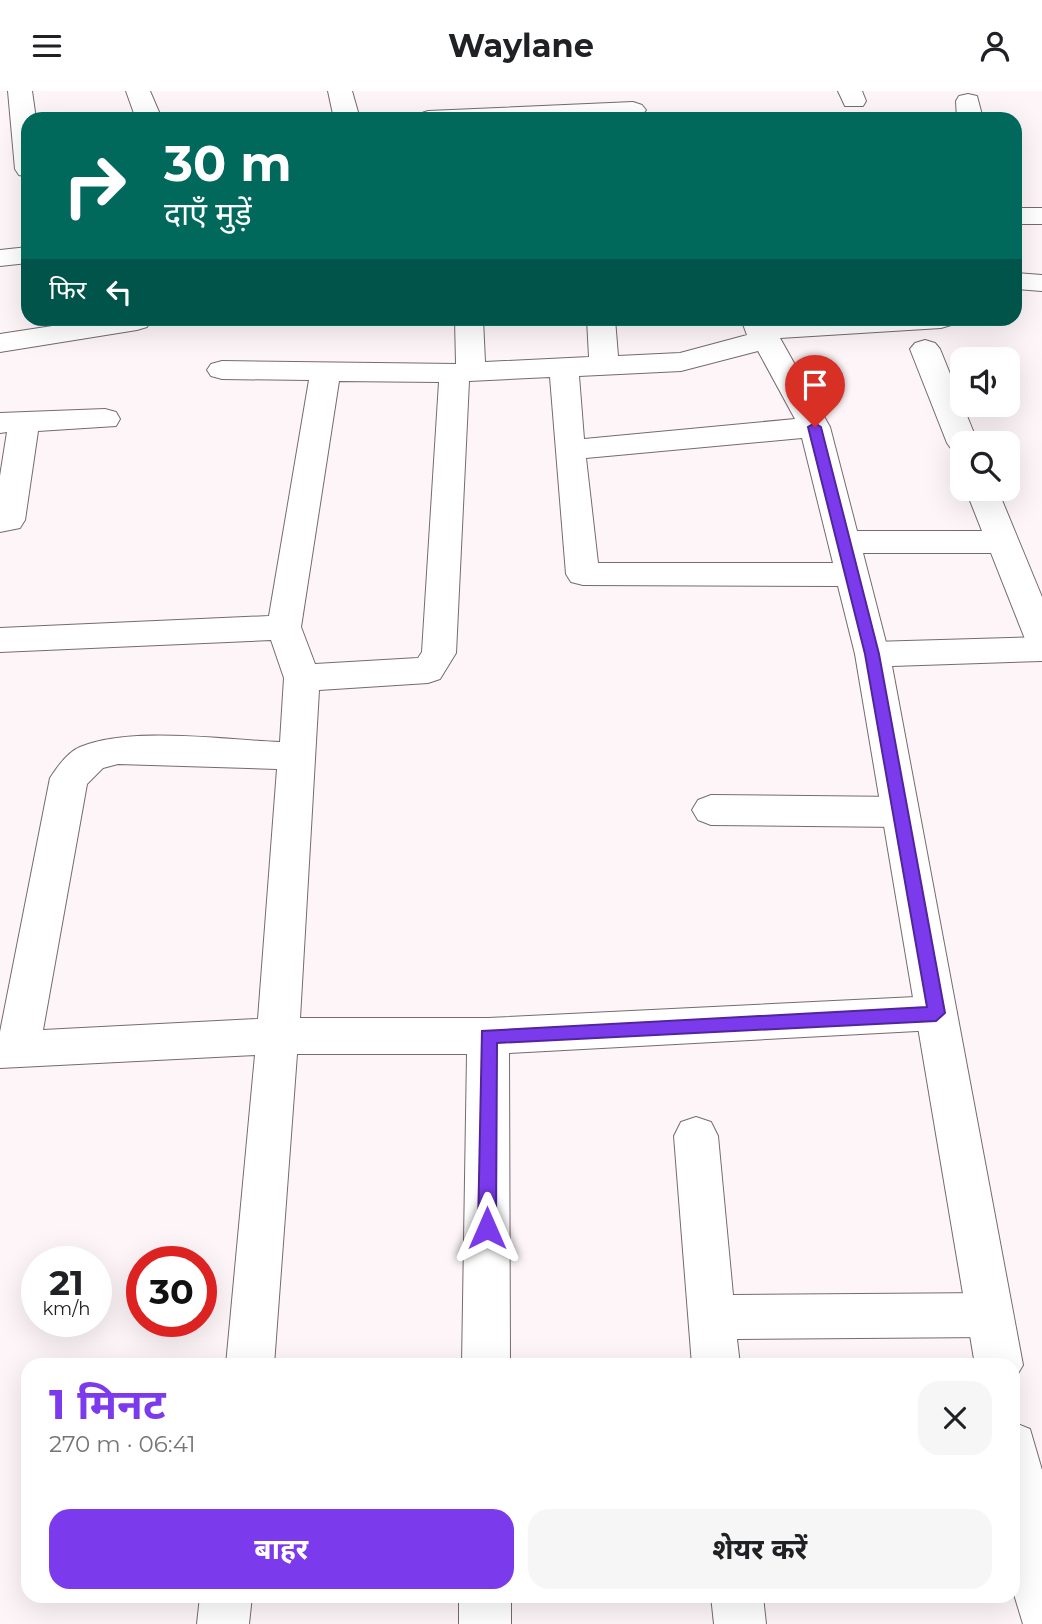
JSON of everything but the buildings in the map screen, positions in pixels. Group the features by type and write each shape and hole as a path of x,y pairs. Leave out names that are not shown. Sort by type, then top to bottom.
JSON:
{"street":[{"path":"20,91 22,112"},
{"path":"138,91 146,112"},
{"path":"340,91 345,112"},
{"path":"548,112 633,107"},
{"path":"1022,216 1042,216"},
{"path":"0,258 21,256"},
{"path":"1022,282 1042,283"},
{"path":"0,343 107,326"},
{"path":"302,678 428,670 439,653 468,326"},
{"path":"601,326 604,366"},
{"path":"222,370 462,372 681,362 759,330 825,326"},
{"path":"759,330 815,427 872,654 998,1358"},
{"path":"925,349 958,431"},
{"path":"564,367 569,450 583,574 852,575"},
{"path":"251,1358 278,1036 302,678 284,627 326,372"},
{"path":"0,521 9,520 12,423 105,419"},
{"path":"569,450 815,427"},
{"path":"986,501 1042,639"},
{"path":"844,541 1003,542"},
{"path":"0,640 284,627"},
{"path":"872,654 1042,649"},
{"path":"297,755 118,750 90,758 69,778 9,1050 278,1036 488,1036 936,1013"},
{"path":"711,810 900,812"},
{"path":"486,1358 488,1036"},
{"path":"696,1136 715,1358"},
{"path":"712,1317 990,1315"},
{"path":"1020,1485 1042,1607"},
{"path":"223,1624 225,1603"},
{"path":"485,1603 485,1624"},
{"path":"738,1603 740,1624"}],"route":[{"path":"487,1228 488,1036 936,1013 872,654 815,427"}]}
